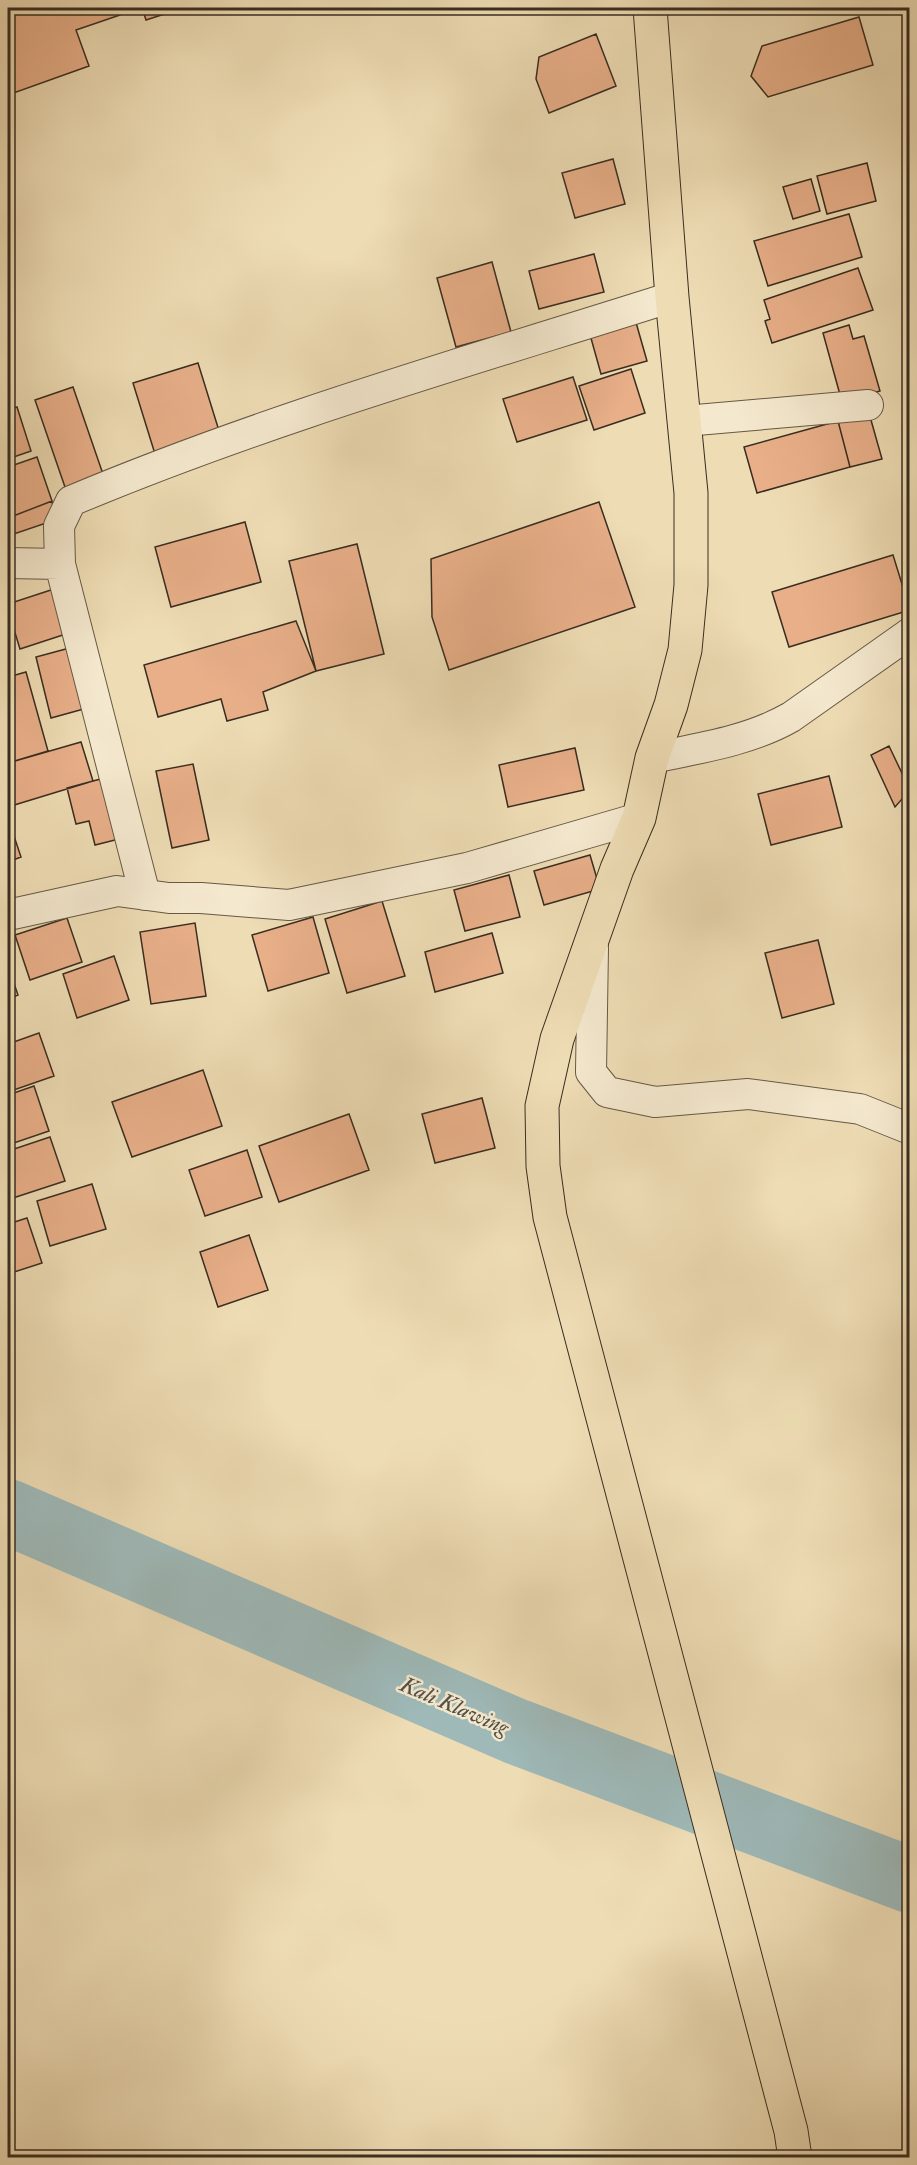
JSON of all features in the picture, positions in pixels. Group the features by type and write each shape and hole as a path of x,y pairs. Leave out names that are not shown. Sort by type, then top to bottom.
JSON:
{"main road":[{"path":"650,8 672,297 691,493 691,585 686,639 671,705 652,759 639,818 617,869 557,1039 542,1106 543,1166 550,1217 793,2144"}],"street":[{"path":"145,895 60,564 59,526 70,501 148,468 348,399 672,297"},
{"path":"685,421 868,405"},
{"path":"8,563 60,564"},
{"path":"652,759 751,736 771,728 791,717 909,633"},
{"path":"8,915 117,891 169,898 201,898 289,905 468,868 639,818"},
{"path":"593,939 591,1072 607,1092 655,1102 748,1094 860,1109 909,1129"}],"building":[{"path":"8,8 118,8 120,15 76,30 89,66 8,95"},
{"path":"142,8 183,8 146,20"},
{"path":"859,17 873,65 768,97 751,76 762,46"},
{"path":"596,34 616,86 549,113 536,79 539,57"},
{"path":"613,159 625,204 575,218 562,173"},
{"path":"867,163 876,201 827,214 817,176"},
{"path":"811,179 820,211 793,219 783,187"},
{"path":"849,214 862,257 768,286 754,241"},
{"path":"594,254 604,292 539,309 529,271"},
{"path":"492,262 511,332 456,347 437,278"},
{"path":"858,268 873,310 772,343 765,321 770,319 764,300"},
{"path":"635,319 647,361 601,374 589,331"},
{"path":"849,325 853,339 864,336 880,391 842,402 823,333"},
{"path":"198,363 220,434 155,454 133,383"},
{"path":"631,369 645,413 594,430 579,386"},
{"path":"573,377 587,420 517,442 503,399"},
{"path":"73,387 104,477 66,490 35,400"},
{"path":"17,407 31,451 8,459 8,410"},
{"path":"869,413 882,459 850,467 838,421"},
{"path":"838,421 850,467 757,493 744,447"},
{"path":"37,457 52,501 8,518 8,467"},
{"path":"52,501 55,520 8,536 8,518"},
{"path":"599,502 635,607 449,670 432,617 431,559"},
{"path":"245,522 261,582 171,607 155,547"},
{"path":"357,544 384,654 316,671 289,561"},
{"path":"893,555 910,610 789,647 772,592"},
{"path":"57,588 72,632 20,649 8,604"},
{"path":"296,621 316,671 263,692 268,710 227,721 221,699 158,717 144,665"},
{"path":"77,646 91,707 51,718 36,657"},
{"path":"26,672 48,751 8,763 8,677"},
{"path":"81,742 93,781 11,806 8,795 8,763"},
{"path":"889,746 910,790 895,807 871,755"},
{"path":"575,748 584,790 508,807 499,765"},
{"path":"193,764 209,840 172,848 156,771"},
{"path":"829,776 842,827 771,845 758,794"},
{"path":"108,777 123,838 95,845 89,821 76,824 67,788"},
{"path":"8,818 21,857 8,862"},
{"path":"590,855 600,889 544,905 534,871"},
{"path":"509,875 520,917 465,931 454,890"},
{"path":"382,901 405,976 347,993 325,919"},
{"path":"313,917 329,973 268,991 252,935"},
{"path":"67,918 82,962 30,980 15,935"},
{"path":"195,923 206,996 151,1004 140,932"},
{"path":"492,933 503,973 435,992 425,952"},
{"path":"818,940 834,1004 782,1018 765,953"},
{"path":"114,956 129,1000 77,1018 63,974"},
{"path":"8,966 18,995 8,999"},
{"path":"39,1033 54,1076 8,1092 8,1044"},
{"path":"203,1070 222,1126 132,1157 112,1102"},
{"path":"34,1086 49,1131 8,1145 8,1095"},
{"path":"482,1098 495,1148 435,1163 422,1114"},
{"path":"349,1114 369,1170 279,1202 259,1146"},
{"path":"50,1137 65,1181 13,1198 8,1180 8,1151"},
{"path":"247,1150 262,1197 205,1216 189,1170"},
{"path":"92,1184 106,1229 50,1246 37,1201"},
{"path":"27,1218 42,1263 8,1274 8,1224"},
{"path":"249,1235 268,1290 218,1307 200,1252"}],"waterway":[{"name":"Kali Klawing","path":"8,1512 515,1731 910,1880"}]}
